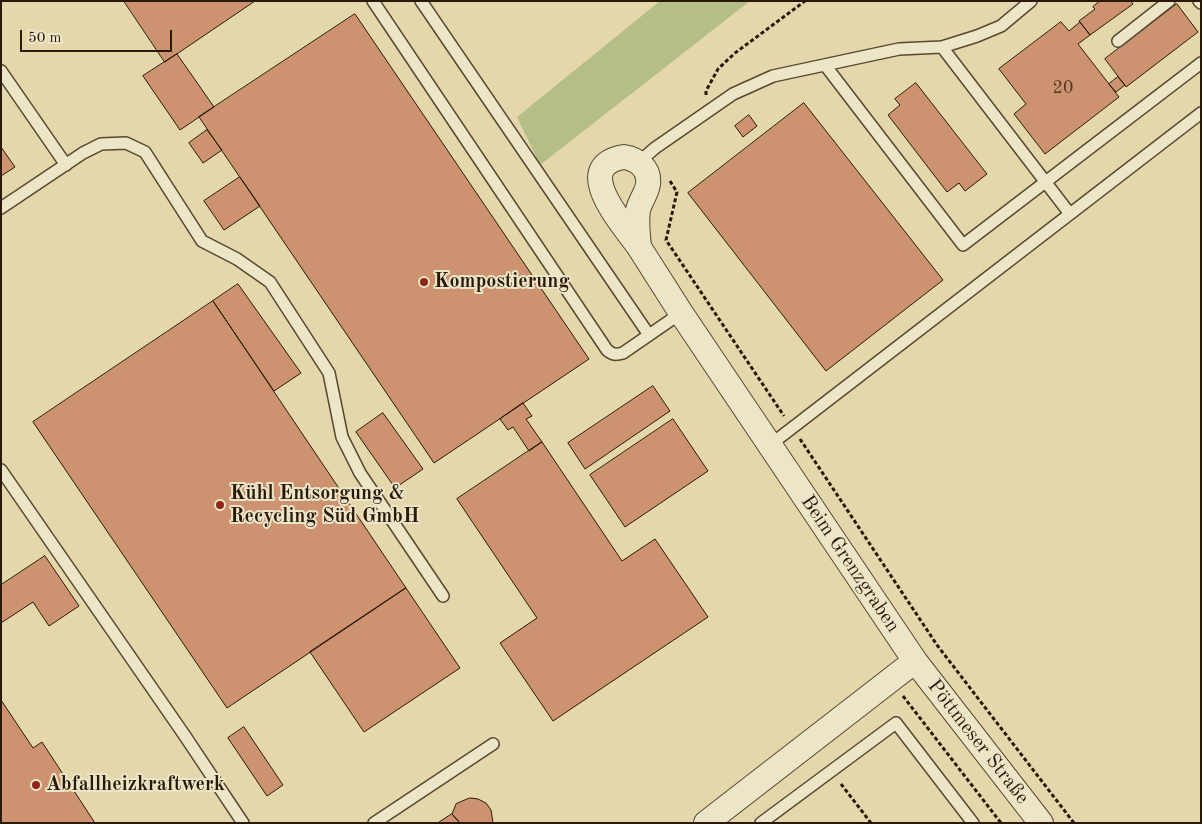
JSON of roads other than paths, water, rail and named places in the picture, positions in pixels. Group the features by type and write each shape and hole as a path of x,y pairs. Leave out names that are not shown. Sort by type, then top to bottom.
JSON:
{"street":[{"name":"Beim Grenzgraben","path":"639,246 638,208 648,184 644,168 646,157 616,158 604,168 600,175 599,182 605,198 639,246 681,313 915,661"},
{"path":"706,823 915,661"},
{"name":"Pöttmeser Straße","path":"915,661 1041,823"}],"lane":[{"path":"373,1 607,350 617,355 681,313"},
{"path":"421,1 649,335"},
{"path":"646,157 733,94 773,76 899,49 942,46 977,36 1001,26 1032,1"},
{"path":"1118,41 1169,1"},
{"path":"942,46 1070,214"},
{"path":"825,65 963,245 1201,64"},
{"path":"1,71 66,165"},
{"path":"770,445 1201,113"},
{"path":"1,208 83,153 101,144 126,142 145,152 202,241 237,259 270,282 329,373 342,437 360,473 443,596"},
{"path":"1,470 243,823"},
{"path":"761,823 896,723 973,823"},
{"path":"374,823 493,744"}],"place":[{"name":"Kompostierung","path":"424,282"},
{"name":"Kühl Entsorgung & Recycling Süd GmbH","path":"220,505"},
{"name":"Abfallheizkraftwerk","path":"36,785"}]}
